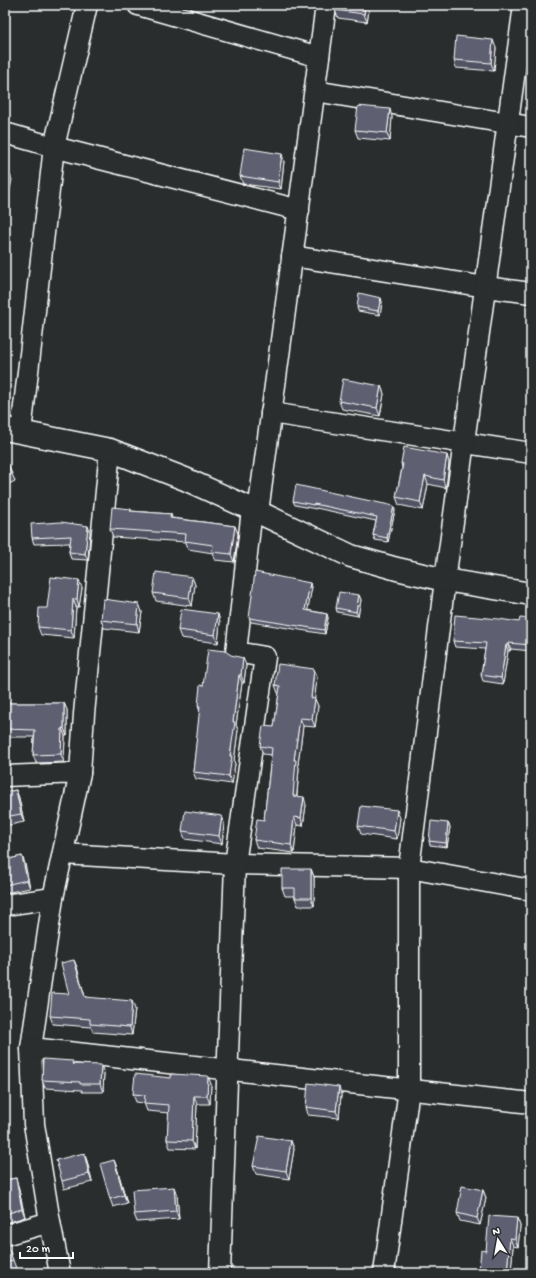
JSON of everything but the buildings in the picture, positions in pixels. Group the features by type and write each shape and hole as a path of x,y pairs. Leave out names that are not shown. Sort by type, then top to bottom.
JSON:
{"street":[{"path":"87,5 54,147 13,430 110,450 185,479 351,556 397,569 445,580 531,594"},
{"path":"138,5 319,57"},
{"path":"220,1273 235,864 264,657 236,652 255,511 271,413 326,5"},
{"path":"384,1273 409,1090 409,868 445,580 524,5"},
{"path":"315,91 531,127"},
{"path":"5,133 299,210"},
{"path":"292,256 531,293"},
{"path":"271,413 531,453"},
{"path":"60,1273 34,1124 31,1048 52,898 80,773 85,701 110,450"},
{"path":"5,776 80,773"},
{"path":"63,854 235,864 409,868 531,890"},
{"path":"5,906 52,898"},
{"path":"31,1048 531,1103"},
{"path":"5,1235 50,1222"}]}
